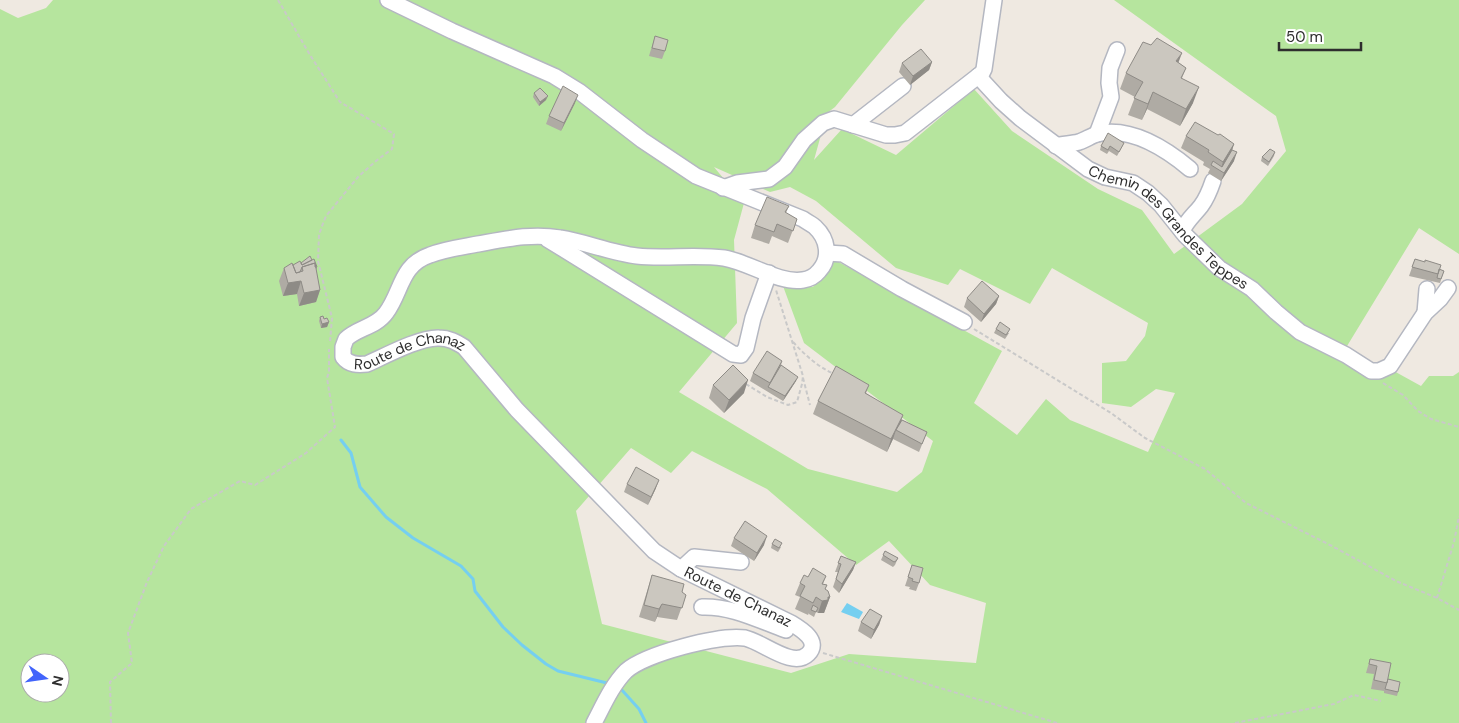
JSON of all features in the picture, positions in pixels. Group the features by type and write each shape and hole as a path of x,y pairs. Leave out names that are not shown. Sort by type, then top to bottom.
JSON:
{"street":[{"path":"388,0 469,39 554,76 580,92 677,165 696,176 792,215 815,227 821,234 827,253 843,254 902,289 964,322"},
{"path":"724,188 769,179 785,166 804,140 823,122 834,119 886,135 895,136 904,133 978,76 984,69 994,0"},
{"path":"1096,134 1111,97 1109,83 1110,68 1117,50"},
{"name":"Chemin des Grandes Teppes","path":"978,76 1000,101 1088,169 1105,177 1133,183 1148,193 1219,268 1252,288 1300,332 1373,369"},
{"path":"853,125 903,86"},
{"path":"1056,146 1078,142 1096,134 1110,133 1131,136 1156,144 1171,153 1190,169"},
{"path":"1182,231 1187,220 1200,207 1213,181"},
{"path":"542,235 733,354 740,355 746,348 753,318 770,274"},
{"name":"Route de Chanaz","path":"594,723 625,672 643,660 729,637 748,639 792,659 801,659 812,650 812,643 809,636 791,623 681,569 654,551 516,410 464,347 458,343 450,339 436,338 422,341 362,364 351,363 343,358 343,347 346,339 378,322 391,305 403,277 412,264 429,255 454,248 542,235 635,256 725,258 796,281 812,278 822,268 827,253"},
{"path":"1373,369 1390,366 1425,313 1440,299 1448,288"},
{"path":"1425,313 1427,289"},
{"path":"681,569 694,557 741,562"},
{"path":"702,607 716,606 737,611 790,630 803,631"}],"path":[{"path":"111,723 110,682 132,663 128,633 164,546 191,509 240,481 255,485 306,453 335,427 327,378 332,318 318,261 319,235 326,216 358,178 392,149 394,134 340,102 278,0"},
{"path":"770,274 803,376 810,405"},
{"path":"964,322 1111,413 1145,438 1205,468 1246,503 1459,610"},
{"path":"792,341 807,358 839,377"},
{"path":"1373,369 1380,381 1402,395 1424,415 1447,425 1459,427"},
{"path":"744,378 746,383 767,398 788,405 797,402 803,376"},
{"path":"1437,598 1454,542 1459,516"},
{"path":"812,650 1057,723"},
{"path":"1235,723 1334,704 1354,695 1381,701"}],"green space":[{"path":"53,0 925,0 902,25 835,107 827,113 814,160 842,129 896,155 974,89 1012,131 1098,189 1142,210 1174,254 1242,204 1286,151 1276,116 1114,0 1459,0 1459,254 1419,228 1344,351 1381,374 1392,370 1421,386 1429,376 1453,376 1459,372 1459,723 0,723 0,9 18,18 46,8","holes":["714,167 770,192 790,187 816,201 896,268 948,285 960,269 1030,304 1052,268 1148,323 1145,336 1126,361 1102,363 1102,403 1131,407 1156,389 1175,393 1148,452 1070,420 1046,399 1017,435 974,403 1002,351 833,259 813,287 783,286 804,343 933,441 922,472 897,492 808,469 679,392 737,323 734,240 744,203","631,448 671,473 692,451 767,489 856,565 889,541 930,585 986,603 976,663 849,654 791,673 602,624 576,511"]}],"water":[{"path":"847,603 863,612 859,619 841,612"}],"building":[{"path":"655,36 668,40 665,51 652,48"},
{"path":"1157,38 1182,53 1176,61 1186,68 1181,78 1199,87 1186,109 1153,92 1148,104 1134,98 1143,82 1126,73 1143,42 1151,45"},
{"path":"921,49 932,62 913,76 902,63"},
{"path":"563,86 578,95 564,123 549,116"},
{"path":"540,88 548,96 540,102 534,93"},
{"path":"1195,122 1218,135 1220,134 1234,144 1223,162 1208,152 1209,150 1186,136"},
{"path":"1108,133 1124,143 1119,152 1110,146 1108,150 1101,146"},
{"path":"1270,149 1275,152 1269,162 1262,157"},
{"path":"1232,150 1237,152 1224,173 1211,165 1213,161 1222,167"},
{"path":"767,197 789,206 785,212 797,219 793,231 777,224 774,232 755,225"},
{"path":"310,256 312,260 302,265 301,263"},
{"path":"314,259 317,267 315,267 315,263 302,267 300,272 296,273 293,265 300,261 302,265"},
{"path":"1415,259 1441,265 1438,274 1412,267"},
{"path":"292,263 296,273 303,271 302,267 315,263 320,290 304,293 301,281 288,283 284,268"},
{"path":"1439,269 1444,271 1441,279 1437,278"},
{"path":"982,281 999,296 984,314 967,298"},
{"path":"323,316 329,322 322,324 320,317"},
{"path":"1000,322 1010,329 1006,335 996,329"},
{"path":"767,351 782,361 770,383 753,373"},
{"path":"733,365 748,380 729,400 713,385"},
{"path":"781,365 798,377 785,396 768,387"},
{"path":"836,366 869,385 865,393 903,415 891,439 818,401"},
{"path":"902,420 927,432 922,444 896,430"},
{"path":"636,467 659,480 651,497 627,484"},
{"path":"745,521 767,536 757,553 734,538"},
{"path":"775,539 782,543 779,548 772,544"},
{"path":"885,551 898,558 896,561 894,562 883,555"},
{"path":"841,556 856,562 842,584 836,579 841,564 838,563"},
{"path":"912,565 923,568 919,583 912,581 913,579 908,577"},
{"path":"813,568 826,576 822,584 827,585 825,589 830,597 828,597 828,600 822,601 816,597 813,603 800,596 805,586 800,583 804,575 808,577"},
{"path":"652,575 684,584 682,592 686,595 682,608 662,604 659,609 644,605"},
{"path":"813,605 818,608 816,612 811,610"},
{"path":"870,609 882,616 874,630 861,622"},
{"path":"1370,659 1391,663 1387,683 1374,680 1377,666 1369,664"},
{"path":"1388,679 1400,682 1398,692 1385,689"}],"waterway":[{"path":"341,440 351,453 360,487 386,517 413,538 461,566 473,579 475,591 503,627 522,645 558,671 607,683"},
{"path":"621,689 639,709 646,723"}]}
